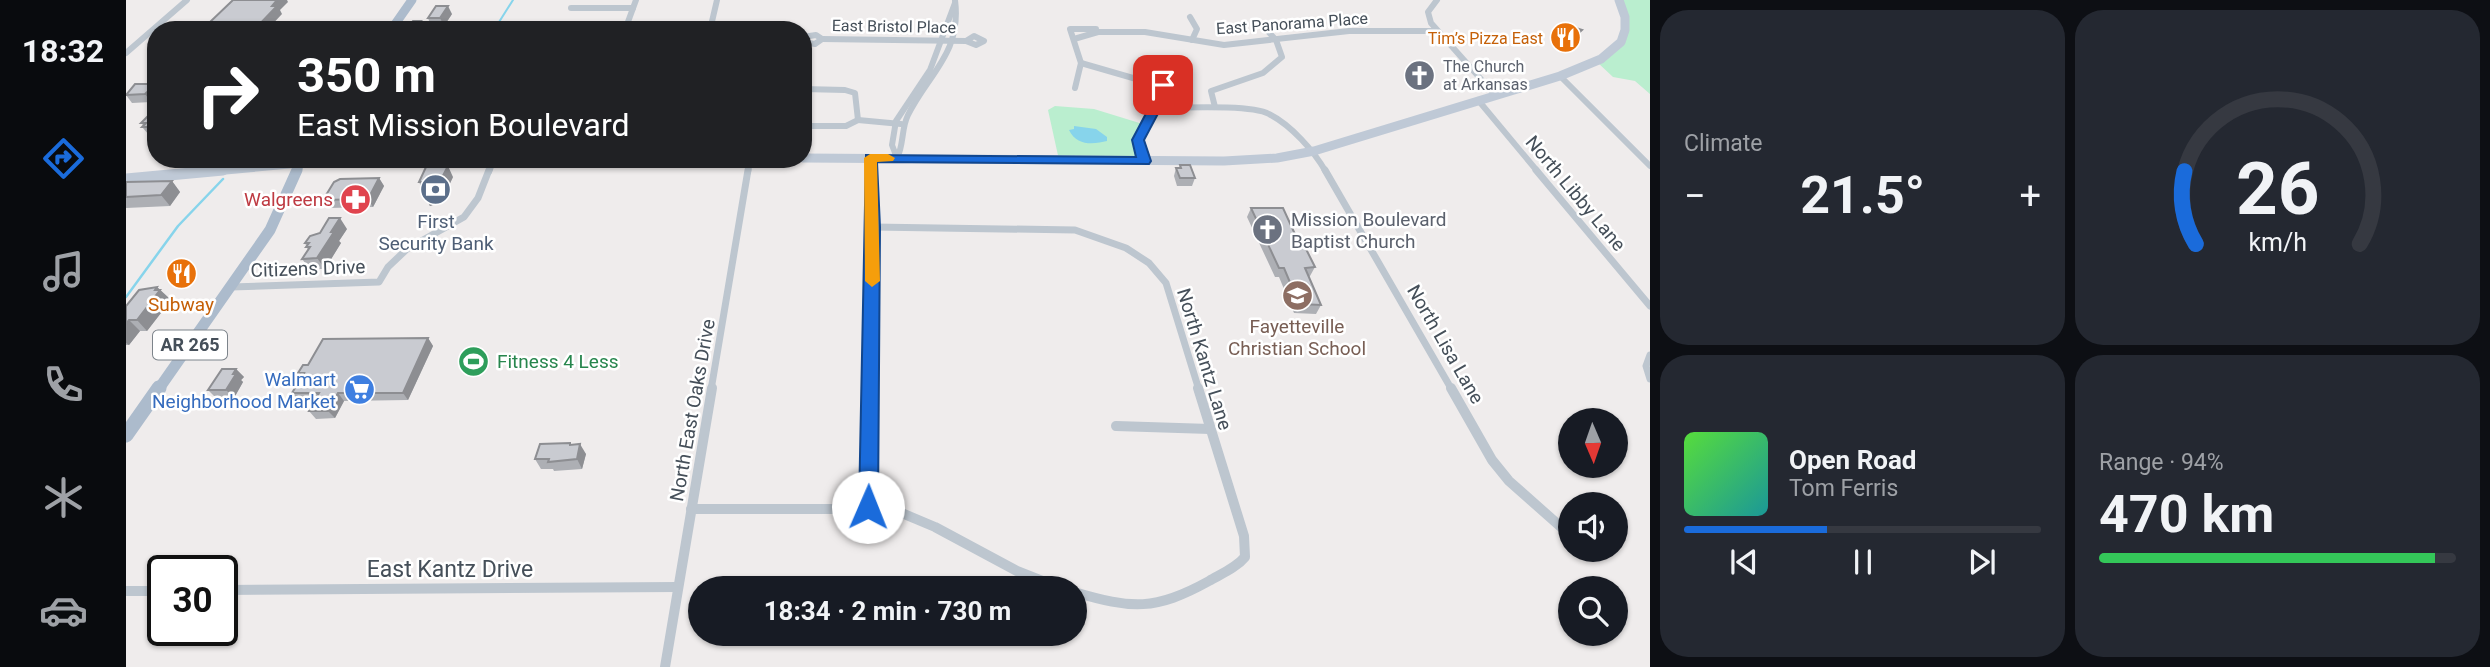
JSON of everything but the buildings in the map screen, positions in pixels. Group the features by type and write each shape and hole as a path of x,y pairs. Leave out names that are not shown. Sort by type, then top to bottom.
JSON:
{"main road":[{"path":"397,21 412,0"},
{"path":"812,158 1243,161 1314,152 1560,76 1596,61 1618,46 1626,26 1619,0"},
{"path":"126,179 233,168"},
{"name":"AR 265","path":"126,435 275,222 298,168"}],"street":[{"path":"163,21 187,0"},
{"path":"628,21 636,0"},
{"path":"712,21 718,0"},
{"path":"1437,0 1428,12 1430,23 1494,95"},
{"path":"897,158 903,150 900,124 940,67 945,41 958,8 955,1"},
{"path":"571,8 633,8"},
{"path":"1190,17 1197,29 1192,40"},
{"path":"1215,107 1211,91 1263,73 1282,57 1276,40 1262,24"},
{"name":"East Panorama Place","path":"1108,31 1074,39 1070,29 1156,33 1224,45 1349,31 1437,31"},
{"path":"126,54 147,35"},
{"name":"East Bristol Place","path":"812,44 822,39 966,41"},
{"path":"1074,39 1081,63 1075,88"},
{"path":"1081,63 1163,85 1165,89 1138,140 1144,161"},
{"path":"1560,76 1650,166"},
{"path":"812,89 845,90 855,93 855,114 858,120"},
{"name":"North Libby Lane","path":"1478,100 1650,306"},
{"name":"North Lisa Lane","path":"1155,108 1215,107 1273,115 1314,152 1492,460 1508,481 1558,525"},
{"path":"812,126 846,126 858,120 900,124"},
{"path":"868,507 873,227 870,158"},
{"name":"Citizens Drive","path":"231,287 379,282 398,253 458,221 469,212 490,168"},
{"name":"North East Oaks Drive","path":"665,667 748,168"},
{"name":"North Kantz Lane","path":"873,227 1075,230 1095,233 1145,260 1166,283 1246,547 1244,557 1239,564 1168,600 1149,605 1129,605 1087,595"},
{"path":"1650,355 1646,366 1650,379"},
{"path":"1116,426 1210,429"},
{"path":"691,509 892,509 917,516 1027,576"},
{"name":"East Kantz Drive","path":"238,590 678,587"},
{"path":"126,591 147,591"}],"green space":[{"path":"1619,0 1650,0 1650,94 1635,81 1613,77 1596,61 1625,33"},
{"path":"1055,106 1094,109 1146,125 1138,140 1144,161 1059,160 1048,110"}],"water":[{"path":"1074,126 1096,129 1107,137 1107,141 1081,142 1069,130 1074,129"}],"waterway":[{"path":"500,21 513,0"},
{"path":"126,297 178,226 223,179"}],"slow traffic":[{"path":"872,281 870,158 888,158"}],"place":[{"name":"Tim’s Pizza East","path":"1566,38"},
{"name":"The Church at Arkansas","path":"1420,75"},
{"name":"First Security Bank","path":"436,190"},
{"name":"Walgreens","path":"356,199"},
{"name":"Mission Boulevard Baptist Church","path":"1268,230"},
{"name":"Subway","path":"181,273"},
{"name":"Fayetteville Christian School","path":"1297,295"},
{"name":"Fitness 4 Less","path":"474,361"},
{"name":"Walmart Neighborhood Market","path":"359,390"}],"route":[{"path":"868,507 873,227 870,158 1144,161 1137,144 1165,89 1163,85"}]}
